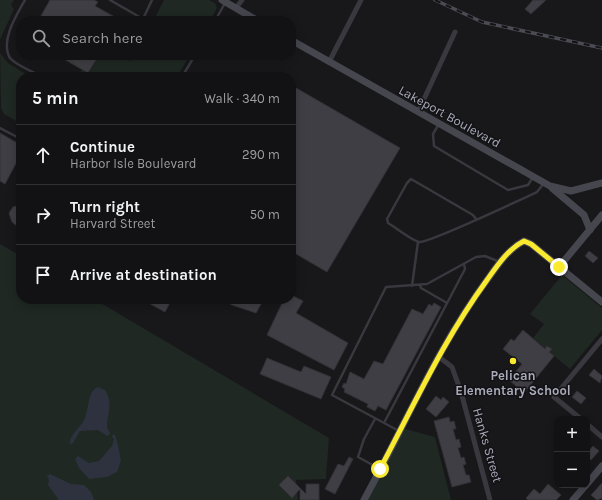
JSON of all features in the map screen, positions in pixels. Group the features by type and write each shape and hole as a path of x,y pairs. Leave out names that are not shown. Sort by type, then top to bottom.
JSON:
{"street":[{"path":"236,8 242,0"},
{"path":"329,62 361,0"},
{"path":"224,1 250,16"},
{"path":"418,112 455,32"},
{"name":"Lakeport Boulevard","path":"296,43 547,185 571,191 602,183"},
{"path":"547,185 584,215 590,230"},
{"path":"559,267 602,215"},
{"path":"364,500 464,311 500,262 516,245 524,241 531,244 602,302"},
{"path":"576,416 554,397 602,339"},
{"name":"Hanks Street","path":"439,357 452,367 461,392 490,500"},
{"path":"590,427 602,437"},
{"path":"590,480 602,466"},
{"path":"573,500 583,488"}],"lane":[{"path":"17,16 25,0"},
{"path":"110,0 136,16"},
{"path":"145,16 152,0"},
{"path":"217,16 224,1"},
{"path":"16,17 4,40 4,50 10,59 33,72"},
{"path":"185,72 192,60"},
{"path":"439,124 433,134 434,146 508,190 528,184 533,177"},
{"path":"0,128 16,136"},
{"path":"476,219 473,215 411,179 407,183 386,219 388,222 418,242 425,241 476,219 537,192 547,185"},
{"path":"412,286 418,242"},
{"path":"400,432 332,395 386,287 427,284 476,257 500,262"},
{"path":"384,423 465,269 464,264"},
{"path":"420,285 421,288 447,303"},
{"path":"375,419 364,439 358,457 380,469"}],"shaded area":[{"path":"0,0 14,0 11,5 14,9 0,40"},
{"path":"164,0 209,0 215,3 217,8 213,16 156,16"},
{"path":"0,53 8,63 23,72 16,72 16,121 4,114 1,109"},
{"path":"96,60 187,60 180,72 90,72"},
{"path":"82,69 87,72 80,72"},
{"path":"0,244 16,253 16,304 102,304 329,438 326,479 296,480 298,500 0,500"},
{"path":"562,275 602,308 602,330 570,369 549,352 551,349 548,346 545,349 533,338 544,324 530,314"},
{"path":"402,428 435,437 451,500 364,500"}],"water":[{"path":"98,387 105,390 109,398 107,428 110,434 107,436 98,430 80,431 73,443 70,444 71,438 86,416 90,397 94,389"},
{"path":"114,434 121,460 117,472 107,477 89,479 79,468 75,459 78,456 89,463 99,461 112,446 114,440 112,436"},
{"path":"50,474 71,484 84,485 91,492 94,500 59,500 48,485 49,480 47,476"}],"building":[{"path":"50,0 94,0 98,2 95,6 113,16 41,16"},
{"path":"533,0 546,0 531,14 525,9"},
{"path":"66,60 96,60 89,72"},
{"path":"296,88 400,148 327,272 296,254"},
{"path":"0,133 16,142 16,163 5,184 0,181"},
{"path":"16,206 16,225 12,222 9,213 13,207"},
{"path":"589,251 598,258 593,263 585,256"},
{"path":"296,298 303,301 296,313 348,343 334,370 267,335 282,304 296,304"},
{"path":"434,303 441,307 386,410 378,406 375,411 367,407 368,404 344,392 345,389 342,387 344,383 346,384 350,372 364,379 374,361 383,364 412,309 423,314 429,304 432,306"},
{"path":"150,304 169,304 165,312"},
{"path":"230,304 261,304 256,313"},
{"name":"Pelican Elementary School","path":"523,330 545,349 547,346 552,349 549,352 554,356 524,393 509,380 522,364 503,349 511,339 514,341"},
{"path":"267,358 301,372 304,366 331,377 321,399 260,374"},
{"path":"594,369 602,376 600,383 589,375"},
{"path":"577,391 586,398 581,404 572,397"},
{"path":"436,396 441,400 443,397 449,402 436,417 426,409"},
{"path":"449,417 450,422 454,421 456,429 453,429 456,440 459,439 461,447 458,448 461,458 464,457 466,464 463,465 466,475 469,475 471,482 452,487 434,421"},
{"path":"593,446 599,451 591,460 590,459 590,450"},
{"path":"349,457 353,459 335,494 325,489 338,464 344,466"},
{"path":"288,476 306,494 306,484 319,484 319,500 300,500 300,489 292,498 279,485"},
{"path":"602,483 602,498 597,500 591,495"},
{"path":"548,484 561,495 556,500 528,500 526,498 534,489 540,494"}],"railway":[{"path":"435,0 482,22 602,48"}],"place":[{"name":"Pelican Elementary School","path":"513,361"}],"route":[{"path":"380,469 464,311 500,262 516,245 524,241 531,244 559,267"}]}
